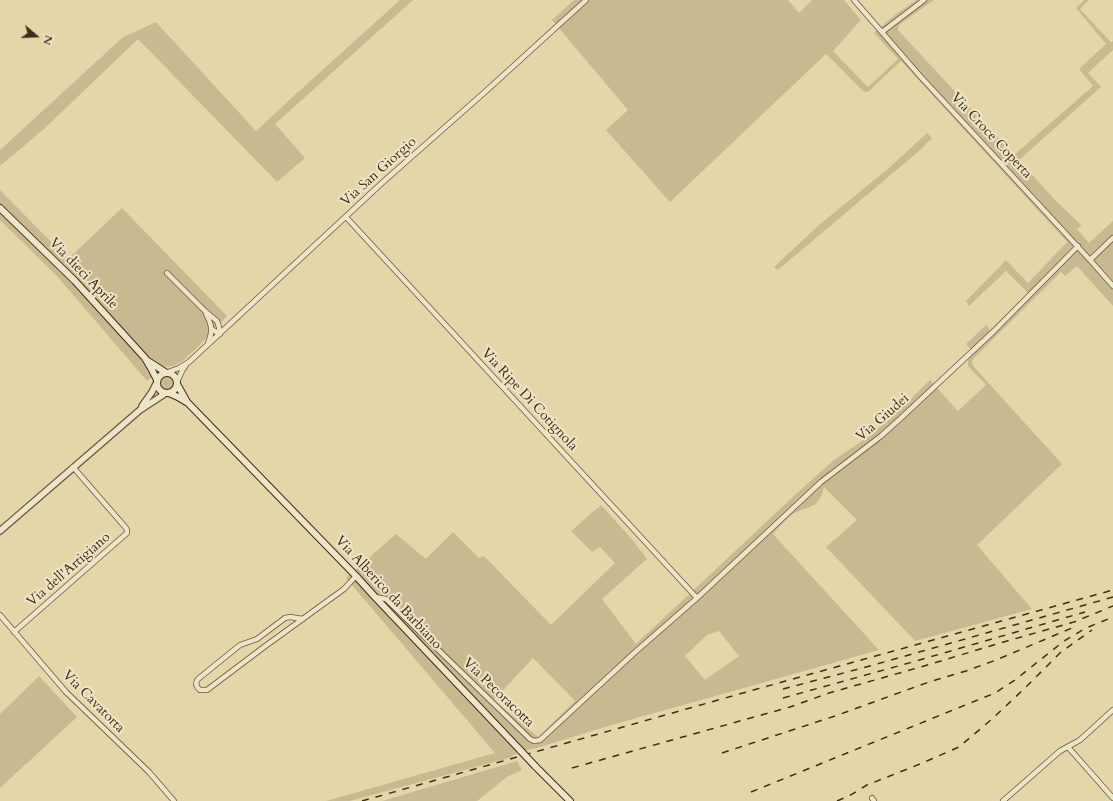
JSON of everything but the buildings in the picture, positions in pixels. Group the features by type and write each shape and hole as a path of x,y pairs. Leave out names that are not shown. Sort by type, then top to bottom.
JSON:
{"main road":[{"name":"Via dieci Aprile","path":"0,208 75,281 145,358 152,370 156,382"},
{"name":"Via dieci Aprile","path":"145,358 166,372"},
{"path":"166,372 174,375 177,383 174,390 168,393 161,391 157,387 156,382 160,375 166,372"},
{"name":"Via Alberico da Barbiano","path":"177,383 188,403"},
{"name":"Via Alberico da Barbiano","path":"168,393 188,403 356,576 520,751 570,801"}],"street":[{"name":"Via San Giorgio","path":"177,383 182,371 189,362 346,217 586,0"},
{"name":"Via Croce Coperta","path":"854,0 920,76 1078,246 1113,286"},
{"path":"882,32 924,0"},
{"name":"Via Ripe Di Cotignola","path":"346,217 696,598"},
{"path":"1090,260 1113,238"},
{"name":"Via Giudei","path":"696,598 821,482 881,436 994,331 1078,246"},
{"path":"167,273 217,321 221,324 231,324"},
{"path":"206,312 211,323 208,345"},
{"path":"217,321 220,334"},
{"path":"211,329 220,334"},
{"name":"Via San Giorgio","path":"166,372 179,368 189,362"},
{"path":"140,410 152,392 156,382"},
{"path":"0,532 140,410 168,393"},
{"name":"Via dell'Artigiano","path":"14,632 127,533 126,529 73,467"},
{"path":"303,619 290,617 285,618 257,639 240,645 198,679 196,683 197,687 200,690 207,690 344,590 356,576"},
{"name":"Via Pecoracotta","path":"375,597 386,600 530,739 534,741 542,738 638,649 696,598"},
{"name":"Via Cavatorta","path":"0,615 66,692 149,772 174,801"},
{"path":"1003,801 1060,751 1080,740 1113,710"},
{"path":"1068,747 1113,798"}],"shaded area":[{"path":"400,0 413,0 275,124 305,158 277,182 138,39 44,129 0,166 0,150 123,37 156,22 256,131"},
{"path":"574,0 788,0 799,13 812,0 844,0 861,20 833,51 868,87 898,59 874,33 891,18 916,0 934,0 899,25 898,30 1014,155 1093,86 1079,69 1106,44 1076,8 1084,0 1089,0 1080,9 1111,42 1113,41 1113,50 1088,73 1101,87 1019,160 1054,199 1082,226 1077,229 1089,243 1113,221 1113,306 1077,266 1065,276 1061,272 974,358 972,362 974,367 1062,464 977,545 1032,609 915,641 826,547 857,520 824,487 822,495 813,506 793,514 773,534 879,650 605,727 522,752 509,758 350,801 326,801 495,753 346,578 396,534 426,559 453,532 479,558 484,556 551,625 615,563 600,547 592,552 571,531 601,505 630,537 647,559 602,599 636,644 796,494 834,460 865,439 890,419 930,380 958,411 986,385 968,366 968,360 974,353 966,344 986,325 990,330 1028,293 1006,271 969,306 966,301 1006,260 1028,283 1067,242 901,61 868,92 863,91 826,54 670,202 606,130 628,110 552,20","holes":["719,631 739,656 705,680 685,656 707,635","533,658 575,701 538,737 494,700"]},
{"path":"927,133 932,138 919,151 778,270 774,267 819,225 889,168"},
{"path":"0,190 68,259 122,208 227,316 183,361 173,366 164,367 147,381 56,275 0,220"},
{"path":"167,375 172,377 174,382 172,387 167,389 162,387 160,382 162,377"},
{"path":"39,676 77,717 0,788 0,714"},
{"path":"517,761 522,770 507,777 477,801 382,801"}],"railway":[{"path":"362,801 1113,590"},
{"path":"783,689 870,666 1113,597"},
{"path":"572,768 790,707 829,693 1074,622 1113,606"},
{"path":"783,698 1085,612"},
{"path":"751,792 995,693 1015,680 1064,641 1086,628 1113,617"},
{"path":"722,753 835,716 929,682 966,671 1072,628"},
{"path":"837,801 849,796 867,785 959,747 992,719 1061,652 1092,630"}]}
